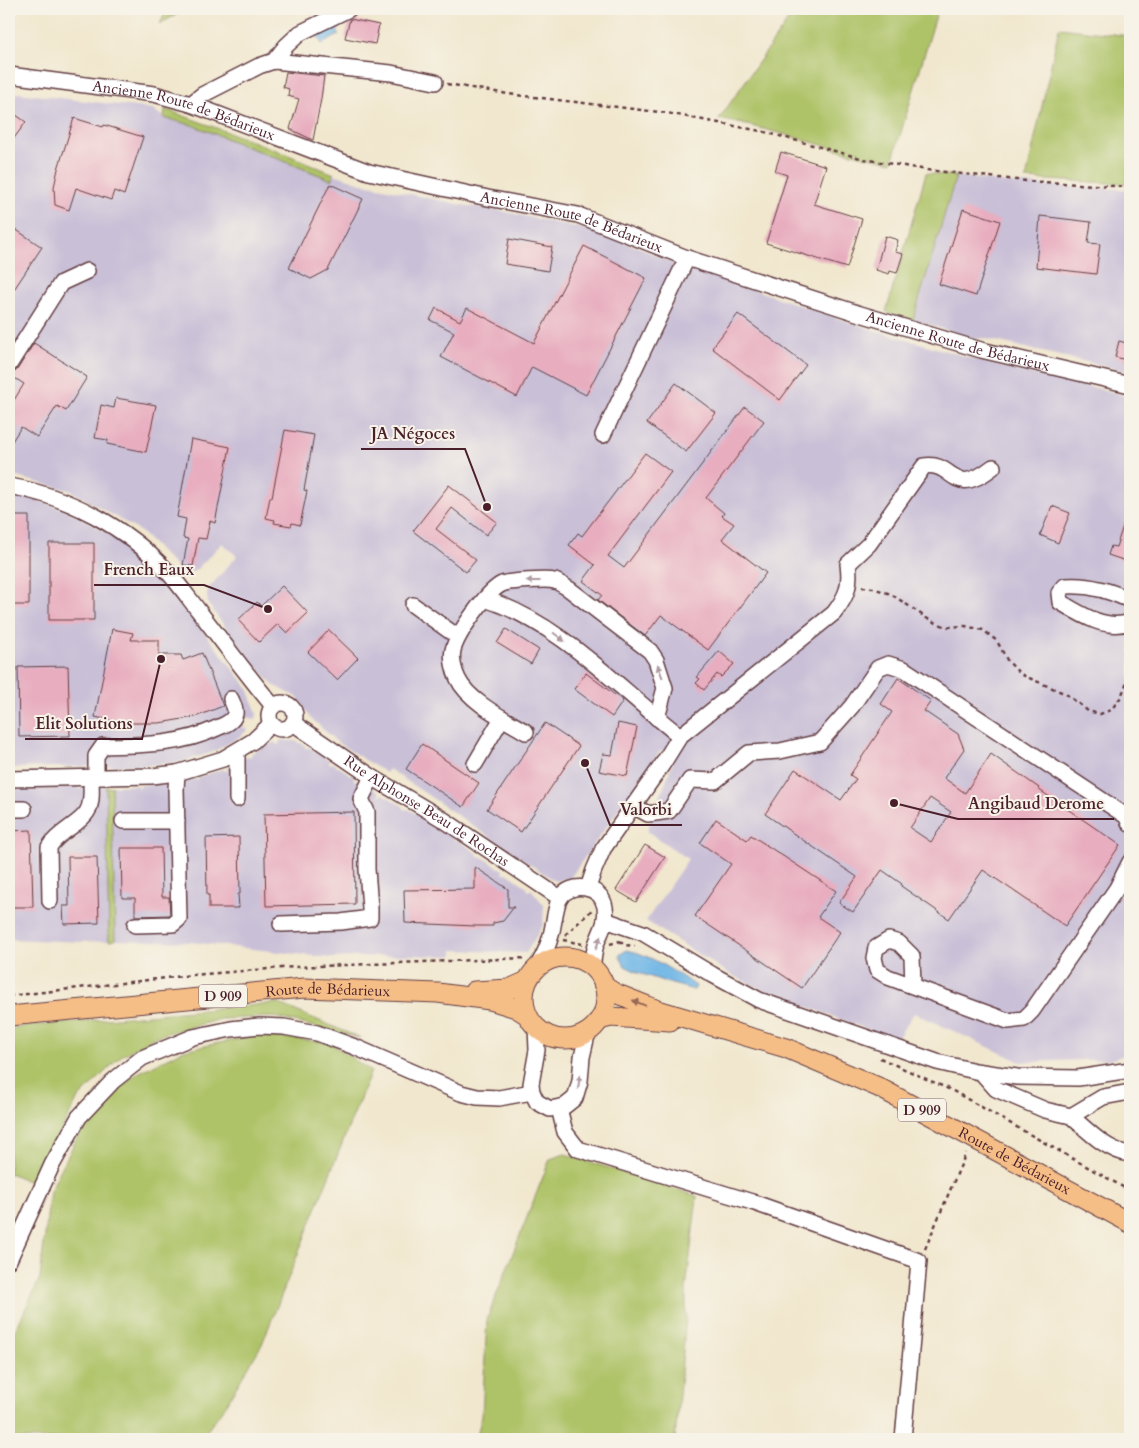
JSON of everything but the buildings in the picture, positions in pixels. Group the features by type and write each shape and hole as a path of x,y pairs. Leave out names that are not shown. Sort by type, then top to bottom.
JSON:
{"main road":[{"path":"559,956 582,960 592,967 600,976 604,986 605,1003 594,1025 573,1038 556,1038 545,1034 532,1021 524,1004 524,992 531,968 559,956"},
{"name":"Route de Bédarieux","path":"9,1016 304,988 438,993 509,989 531,968"},
{"name":"Route de Bédarieux","path":"604,986 615,993 658,1010 786,1048 878,1087 1130,1223"},
{"name":"Route de Bédarieux","path":"438,993 490,1000 516,1008 532,1021"},
{"name":"Route de Bédarieux","path":"594,1025 611,1017 702,1024"}],"street":[{"path":"274,61 300,33 349,9"},
{"path":"191,104 210,91 274,61 391,73 435,82"},
{"name":"Ancienne Route de Bédarieux","path":"9,75 154,94 191,104 369,172 578,215 686,258 857,313 981,350 1130,385"},
{"path":"603,435 686,258"},
{"path":"9,365 60,283 87,271"},
{"path":"588,888 603,849 680,736 834,613 844,601 848,587 850,577 848,564 869,544 924,466 934,465 958,479 968,482 982,476 993,467"},
{"path":"9,486 67,502 106,522 136,542 167,571 273,706"},
{"path":"526,732 489,710 464,690 458,680 452,651 458,637 485,598 502,584 518,581 554,581 568,589 650,651 656,660 665,688 657,718"},
{"path":"1130,600 1098,588 1079,585 1065,586 1059,592 1060,602 1099,622 1120,626 1130,622"},
{"path":"485,598 506,605 545,627 586,658 680,736"},
{"path":"413,605 458,637"},
{"path":"634,806 648,814 669,811 690,780 715,781 749,753 780,751 820,742 852,706 878,668 888,664 904,669 980,718 1126,816 1130,824"},
{"path":"50,901 49,847 54,839 87,812 91,799 96,756 103,746 162,744 206,733 229,723 235,716 236,710 231,700"},
{"path":"282,703 290,706 295,714 293,723 289,727 279,729 271,724 268,714 273,706 282,703"},
{"path":"475,764 502,718"},
{"name":"Rue Alphonse Beau de Rochas","path":"293,723 372,777 444,820 560,898"},
{"path":"9,779 152,776 177,773 223,759 253,741 271,724"},
{"path":"237,751 237,799"},
{"path":"135,924 173,924 179,919 177,773"},
{"path":"281,924 341,922 370,918 367,869 367,812 361,799 372,777"},
{"path":"9,809 24,809"},
{"path":"123,820 177,821"},
{"path":"913,986 1008,1021 1024,1019 1032,1011 1117,888 1130,862"},
{"path":"531,968 546,952 560,898 571,890 588,888 597,892 603,899 605,920 602,934 595,947 592,967"},
{"path":"605,920 643,933 713,975 760,1000 937,1062 981,1072 1018,1077 1078,1078 1130,1070"},
{"path":"532,1021 538,1050 531,1084 532,1092 537,1102 550,1109 559,1108 570,1103 578,1091 582,1057 594,1025"},
{"path":"9,1260 14,1234 80,1117 114,1081 142,1058 193,1036 259,1026 284,1026 317,1033 356,1047 461,1093 477,1097 499,1098 532,1092"},
{"path":"981,1072 996,1089 1044,1110 1071,1116 1098,1139 1122,1152 1130,1154"},
{"path":"1071,1116 1103,1097 1130,1092"},
{"path":"559,1108 564,1132 578,1149 752,1202 919,1261 903,1439"}],"path":[{"path":"435,82 508,94 686,117 799,140 864,159 927,170 1026,182 1130,187"},
{"path":"848,587 874,588 891,594 931,621 947,627 965,626 983,630 997,641 1007,660 1020,674 1066,694 1088,711 1100,714 1111,710 1121,697 1130,674"},
{"path":"561,939 603,899"},
{"path":"620,941 624,945 637,946"},
{"path":"9,996 192,975 294,967 531,968"},
{"path":"878,1058 953,1091 1130,1191"},
{"path":"919,1261 973,1138"}],"shaded area":[{"path":"9,92 153,109 164,118 192,125 332,179 334,174 364,184 589,230 643,249 674,264 867,328 1005,368 1130,397 1130,1053 1113,1059 1021,1062 914,1013 896,1040 765,991 730,974 646,921 688,859 647,831 675,757 661,750 570,878 555,881 389,769 386,773 338,743 310,717 297,697 273,685 208,604 207,594 209,588 237,556 222,543 198,568 191,572 178,569 141,532 72,491 9,475"},
{"path":"956,176 1007,183 1130,190 1130,372 983,338 976,339 913,320"},
{"path":"9,494 63,509 87,521 120,541 147,564 170,589 248,688 257,714 256,719 245,717 242,727 248,729 241,736 213,752 181,762 150,765 9,768"},
{"path":"280,740 295,741 305,745 306,749 309,747 329,760 329,764 333,763 354,777 354,782 357,779 379,792 379,796 383,794 404,807 404,810 408,809 429,821 429,825 434,824 454,838 454,841 458,840 478,854 478,857 482,857 503,870 503,874 507,873 527,887 527,890 531,889 544,905 543,925 526,953 453,950 453,956 403,955 331,958 191,942 115,940 112,786 137,785 140,788 141,785 166,784 170,786 171,783 195,779 197,781 199,777 223,769 227,771 227,767 249,756 251,757 252,753 265,746 275,742 277,745 279,744"},
{"path":"78,786 79,789 82,789 83,786 106,786 109,941 83,942 9,939 9,788 19,788 21,790 24,788 49,787 52,790 53,787"}],"green space":[{"path":"167,9 186,9 160,24"},
{"path":"796,9 938,9 892,162 719,119"},
{"path":"1059,28 1130,36 1130,184 1026,179"},
{"path":"165,109 276,150 334,174 332,180 192,125 164,118"},
{"path":"926,173 956,176 913,320 886,312"},
{"path":"106,786 111,788 112,786 115,940 109,941"},
{"path":"277,1003 360,1038 274,1017 221,1019 157,1036 121,1056 77,1100 34,1184 10,1173 9,1175 9,1028"},
{"path":"259,1035 330,1043 371,1071 262,1344 225,1406 201,1439 9,1439 9,1344 40,1278 50,1191 87,1118 136,1074 184,1050"},
{"path":"565,1154 697,1196 686,1290 686,1318 675,1439 476,1439 482,1416 487,1319 550,1159"}],"water":[{"path":"337,24 340,28 337,30 339,35 322,44 317,35"},
{"path":"627,950 636,952 663,965 696,986 694,990 639,973 625,966 619,955"}],"place":[{"name":"JA Négoces","path":"487,507"},
{"name":"French Eaux","path":"268,609"},
{"name":"Elit Solutions","path":"161,659"},
{"name":"Valorbi","path":"585,763"},
{"name":"Angibaud Derome","path":"894,803"}]}
